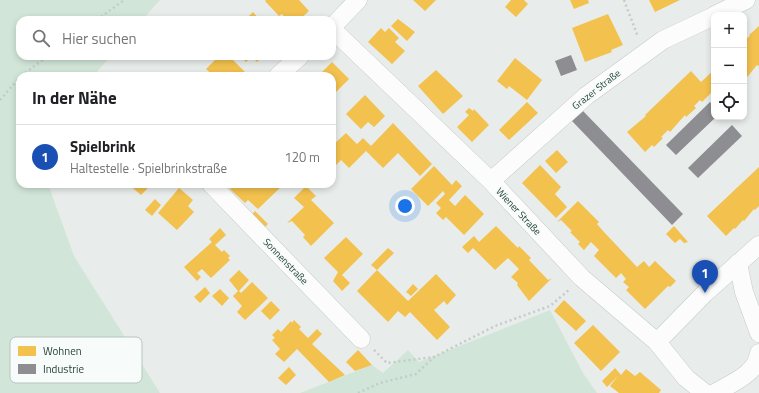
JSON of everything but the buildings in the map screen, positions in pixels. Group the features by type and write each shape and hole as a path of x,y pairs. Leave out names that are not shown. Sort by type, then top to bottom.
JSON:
{"street":[{"path":"336,24 358,0"},
{"name":"Grazer Straße","path":"721,12 746,0"},
{"name":"Grazer Straße","path":"491,181 586,96 663,40 711,17"},
{"name":"Wiener Straße","path":"336,32 491,181 582,278 657,342 686,378 705,393"},
{"path":"282,72 296,60"},
{"name":"Sonnenstraße","path":"215,188 361,339"},
{"path":"657,342 738,263 759,245"},
{"path":"738,263 744,292 759,333"},
{"path":"715,393 742,378 752,368 759,353"}],"path":[{"path":"102,16 124,0"},
{"path":"624,0 644,54"},
{"path":"27,72 43,60"},
{"path":"0,100 16,82"},
{"path":"358,393 380,383 416,374 434,357 495,326 550,306 582,278"},
{"path":"361,339 387,363 434,357"}],"green space":[{"path":"0,0 160,0 146,16 16,16 16,60 107,60 97,72 16,72 16,188 49,188 74,256 125,337 10,337 10,383 142,383 142,364 160,393 0,393"},
{"path":"550,310 583,373 597,393 300,393 372,365 383,373 408,350 419,362"}],"place":[{"name":"Spielbrink","path":"705,293"}]}
